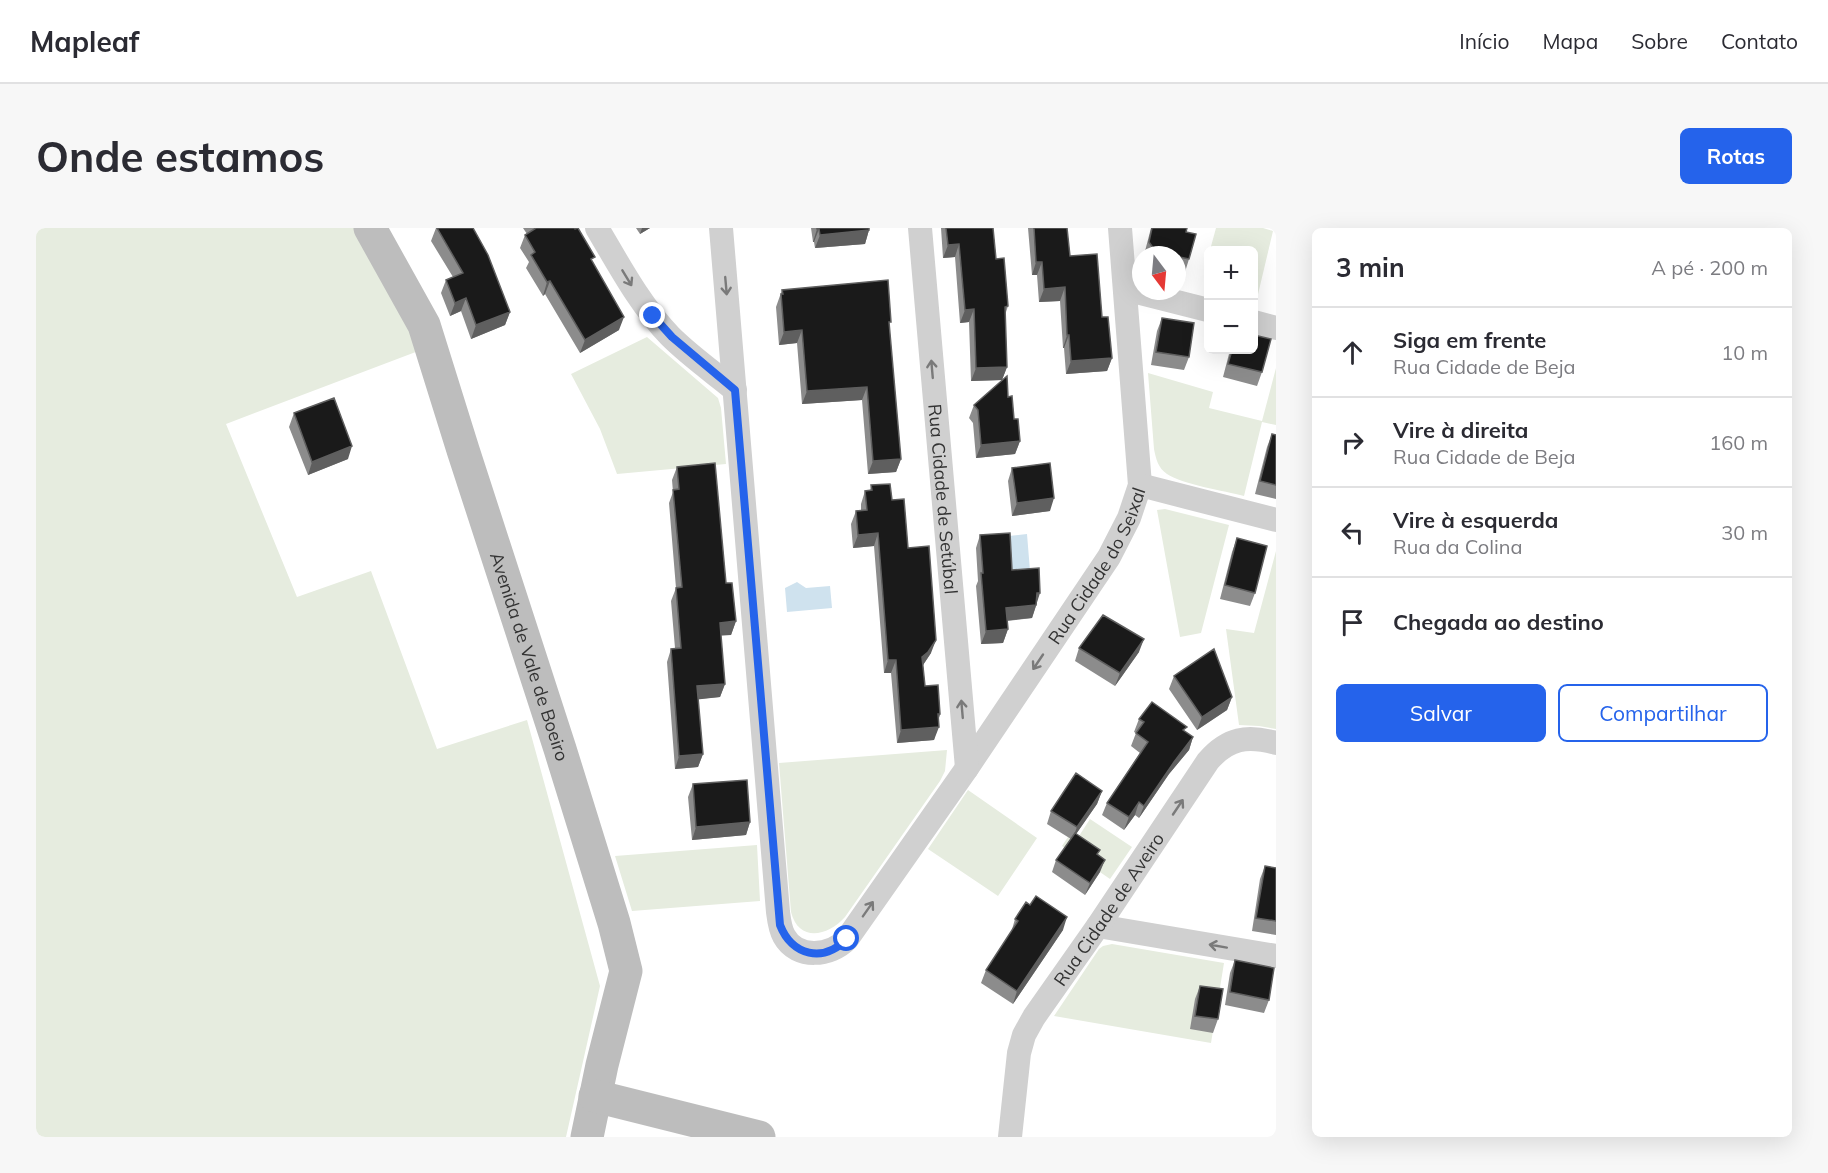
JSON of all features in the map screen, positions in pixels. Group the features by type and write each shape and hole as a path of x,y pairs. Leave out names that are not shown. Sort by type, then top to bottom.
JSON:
{"street":[{"name":"Avenida de Vale de Boeiro","path":"370,228 424,325 560,749 614,923 626,971 586,1137"},
{"path":"597,228 653,316 672,337 735,390"},
{"name":"Rua Cidade do Seixal","path":"721,228 778,912 785,937 796,948 811,953 825,953 839,947 847,939 967,768 1109,557 1129,518 1140,485 1120,228"},
{"name":"Rua Cidade de Setúbal","path":"920,228 967,768"},
{"path":"1125,289 1204,309"},
{"path":"1258,323 1276,328"},
{"path":"1140,485 1276,520"},
{"name":"Rua Cidade de Aveiro","path":"1010,1137 1019,1053 1024,1035 1034,1017 1208,761 1218,750 1232,742 1249,739 1276,743"},
{"path":"1098,926 1276,956"},
{"path":"595,1096 759,1137"}],"shaded area":[{"path":"36,228 357,228 421,350 226,424 297,597 371,571 437,749 527,720 600,986 566,1137 36,1137"},
{"path":"1216,228 1263,228 1273,231 1258,294 1258,246 1211,246"},
{"path":"647,337 718,398 726,464 617,474 600,429 571,374"},
{"path":"1276,368 1276,425 1262,422 1244,496 1182,481 1161,469 1154,449 1148,373 1213,392 1209,408 1262,421"},
{"path":"1165,509 1229,525 1201,633 1180,637 1157,510"},
{"path":"1276,551 1276,729 1239,725 1226,629 1254,633"},
{"path":"947,750 945,771 940,781 845,917 831,929 823,932 807,932 800,929 791,912 779,763"},
{"path":"968,790 1037,838 998,896 928,849"},
{"path":"1090,819 1132,847 1110,879 1062,846 1072,831 1079,836"},
{"path":"757,845 760,901 632,911 615,856"},
{"path":"1112,944 1224,963 1211,1043 1054,1016 1099,949"}],"water":[{"path":"1027,534 1030,571 1012,573 1009,536"},
{"path":"797,582 806,588 830,586 832,608 787,612 785,588"}],"building":[{"path":"437,228 473,228 488,255 510,312 476,325 466,298 455,303 446,280 463,273"},
{"path":"536,228 578,228 595,257 591,259 624,317 585,340 550,281 547,282 531,255 535,252 525,235"},
{"path":"817,228 869,228 869,230 820,235"},
{"path":"946,228 993,228 996,259 1004,258 1008,306 1005,307 1007,367 976,368 974,309 965,310 959,244 948,245"},
{"path":"1034,228 1067,228 1070,256 1097,254 1102,317 1108,317 1112,358 1071,361 1069,335 1067,335 1065,287 1044,289 1042,262 1036,262"},
{"path":"1152,228 1187,228 1186,232 1196,234 1189,259 1186,258 1186,246 1152,246 1149,242"},
{"path":"888,280 891,322 889,322 901,459 873,461 867,387 807,391 802,330 784,332 781,294 783,294 782,290"},
{"path":"1162,318 1194,323 1189,357 1156,352"},
{"path":"1258,336 1271,339 1262,372 1228,364 1231,354 1258,354"},
{"path":"1007,376 1008,397 1012,396 1014,419 1018,419 1020,441 981,445 978,410 974,405"},
{"path":"334,398 352,446 312,462 294,413"},
{"path":"1272,434 1276,435 1276,485 1260,481"},
{"path":"715,463 726,583 732,583 736,621 720,623 725,684 697,686 703,754 679,756 671,649 681,648 676,588 682,587 673,490 679,489 677,467"},
{"path":"1050,463 1054,498 1017,503 1012,468"},
{"path":"890,484 892,500 904,499 908,548 929,546 936,640 922,657 925,686 938,685 939,727 901,730 896,660 888,660 878,533 858,535 856,511 867,510 865,491 872,490 871,485"},
{"path":"1010,533 1012,570 1039,568 1040,593 1037,593 1036,605 1006,608 1008,629 986,631 980,535"},
{"path":"1237,538 1267,546 1255,593 1225,585"},
{"path":"1103,615 1144,639 1120,673 1079,648"},
{"path":"1214,649 1232,697 1202,717 1174,676"},
{"path":"1152,702 1187,727 1183,730 1193,737 1144,806 1139,802 1129,817 1107,803 1148,742 1136,733 1144,722 1139,719"},
{"path":"1076,773 1102,791 1077,827 1051,811"},
{"path":"747,780 750,822 696,827 693,784"},
{"path":"1075,833 1100,850 1097,854 1105,860 1090,883 1056,860"},
{"path":"1265,866 1276,868 1276,921 1256,918"},
{"path":"1036,896 1067,917 1017,991 986,970 1018,921 1015,919 1026,902 1030,905"},
{"path":"1235,960 1274,968 1269,1000 1230,992"},
{"path":"1200,986 1223,989 1218,1019 1195,1016"}],"route":[{"path":"653,316 672,337 735,390 780,925 785,937 796,948 811,953 825,953 839,947 847,939"}]}
